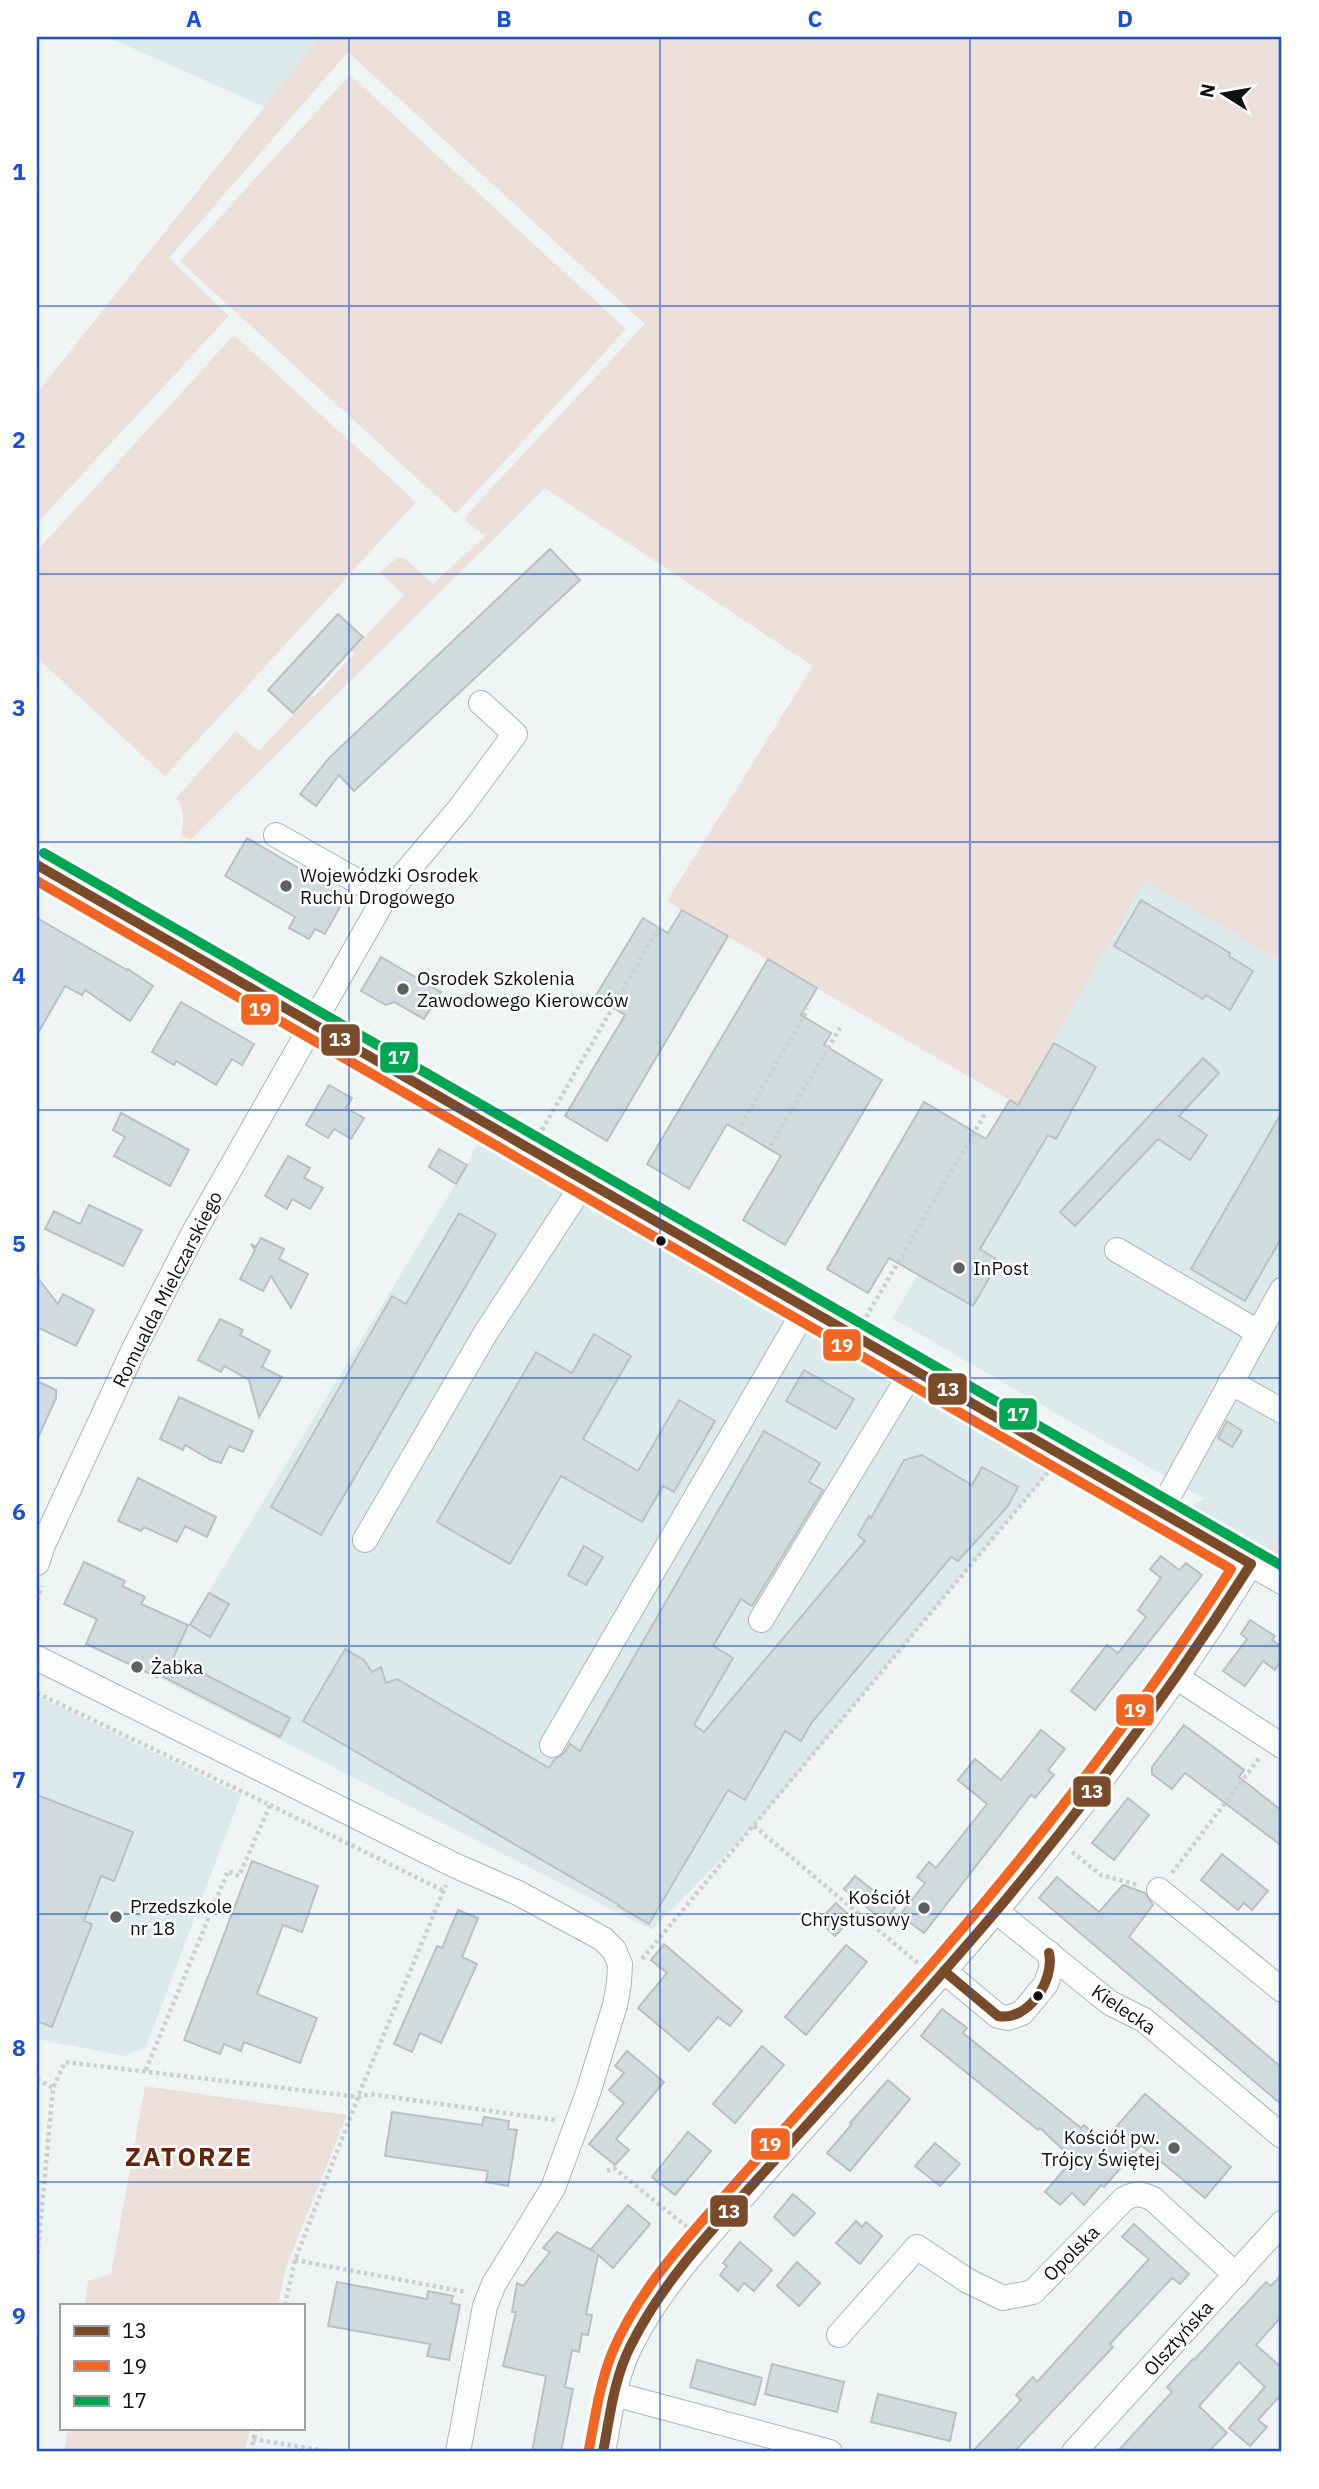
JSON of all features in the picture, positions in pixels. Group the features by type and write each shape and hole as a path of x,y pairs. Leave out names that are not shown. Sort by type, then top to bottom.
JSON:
{"street":[{"name":"Romualda Mielczarskiego","path":"37,1563 43,1545 169,1280 384,897 461,807 515,734 481,703"},
{"path":"276,835 384,897"},
{"path":"37,865 1282,1582"},
{"path":"365,1540 485,1334 585,1181"},
{"path":"1117,1250 1258,1332"},
{"path":"1160,1512 1282,1290"},
{"path":"552,1745 806,1308"},
{"path":"761,1620 913,1370"},
{"path":"1230,1382 1282,1411"},
{"path":"603,2452 614,2394 629,2347 643,2323 705,2239 940,1976 1056,1838 1176,1677 1251,1564"},
{"path":"37,1658 454,1865 518,1893 603,1939 614,1950 620,1964 615,2005 577,2124 553,2188 488,2296 458,2452"},
{"path":"1176,1677 1278,1743"},
{"path":"1159,1890 1282,1990"},
{"name":"Kielecka","path":"996,1911 1110,2003 1144,2020 1282,2136"},
{"path":"940,1976 998,2017 1008,2018 1022,2014 1046,1984 1052,1966 1049,1953"},
{"name":"Opolska","path":"839,2335 916,2247 968,2281 1003,2298 1033,2292 1124,2199 1134,2194 1143,2193 1153,2199 1236,2275"},
{"name":"Olsztyńska","path":"1074,2452 1282,2223"},
{"path":"614,2394 830,2452"}],"path":[{"path":"530,1149 661,925"},
{"path":"741,1125 808,1009"},
{"path":"771,1145 841,1028"},
{"path":"855,1336 986,1112"},
{"path":"1044,1462 1058,1471"},
{"path":"637,1965 1052,1467"},
{"path":"37,1693 444,1891"},
{"path":"1056,1838 1101,1875 1159,1890 1278,1743"},
{"path":"145,2072 228,1871 239,1876 270,1805"},
{"path":"754,1826 940,1976"},
{"path":"285,2304 295,2260 454,1865"},
{"path":"37,2261 53,2088 65,2062 359,2097 370,2094 577,2124"},
{"path":"37,2079 53,2088"},
{"path":"607,2171 614,2168 705,2239"},
{"path":"295,2260 488,2296"},
{"path":"251,2452 255,2430"},
{"path":"253,2439 332,2452"}],"shaded area":[{"path":"107,37 320,37 265,107"},
{"path":"320,37 1282,37 1282,962 1145,880 1018,1105 667,901 813,666 545,488 191,839 181,836 183,816 176,798 236,731 259,751 354,654 352,651 404,595 380,572 398,557 406,559 433,584 485,536 465,520 470,511 645,324 348,52 169,258 229,316 37,523 37,393"},
{"path":"350,75 626,329 456,514 180,261"},
{"path":"234,335 416,502 165,776 37,658 37,551"},
{"path":"1145,879 1282,962 1282,1535 1266,1549 1189,1506 1204,1499 892,1318 1002,1134"},
{"path":"480,1138 1051,1469 754,1826 652,1930 157,1677 467,1165"},
{"path":"1282,1535 1282,1568 1260,1556"},
{"name":"Przedszkole nr 18","path":"40,1697 241,1795 146,2047 124,2056 37,2039 37,1699"},
{"path":"145,2086 347,2115 286,2267 278,2304 85,2304 88,2281 111,2274"},
{"path":"68,2430 250,2430 245,2452 64,2452"}],"building":[{"path":"550,549 580,580 354,791 339,775 316,806 300,794 329,758"},
{"path":"338,614 363,637 293,713 268,690"},
{"name":"Wojewódzki Osrodek Ruchu Drogowego","path":"247,838 346,896 325,934 315,929 309,939 289,928 295,917 225,876"},
{"path":"1141,900 1230,953 1229,956 1253,971 1230,1010 1206,995 1203,999 1114,946"},
{"path":"682,910 728,936 607,1141 565,1116 625,1015 595,997 643,918 668,933"},
{"path":"37,918 153,986 130,1021 85,990 82,995 65,986 37,1035"},
{"name":"Osrodek Szkolenia Zawodowego Kierowców","path":"381,957 441,992 424,1019 394,1002 386,1005 361,991"},
{"path":"768,959 817,988 801,1015 831,1033 824,1045 882,1080 785,1245 743,1220 781,1156 727,1124 689,1189 647,1164"},
{"path":"181,1002 254,1044 242,1065 232,1059 216,1085 176,1061 174,1065 152,1052"},
{"path":"1054,1043 1096,1067 1056,1139 1048,1135 980,1249 999,1261 973,1306 889,1258 868,1293 827,1269 924,1102 986,1139 1010,1100 1018,1105"},
{"path":"1203,1058 1219,1073 1179,1116 1207,1135 1190,1160 1158,1139 1075,1226 1060,1212"},
{"path":"329,1085 352,1098 346,1108 364,1118 351,1139 334,1129 328,1138 306,1125"},
{"path":"1282,1112 1282,1237 1245,1301 1191,1269"},
{"path":"121,1113 189,1150 170,1186 114,1156 125,1137 113,1130"},
{"path":"439,1149 467,1165 456,1184 429,1167"},
{"path":"288,1156 310,1168 304,1178 323,1188 310,1209 292,1199 287,1209 265,1196"},
{"path":"89,1205 142,1230 123,1266 45,1229 54,1211 80,1224"},
{"path":"459,1213 496,1234 321,1535 271,1507 392,1296 406,1304"},
{"path":"261,1238 284,1249 279,1259 308,1274 291,1308 271,1276 263,1291 240,1279 255,1250 251,1244 256,1247"},
{"path":"37,1277 58,1304 63,1294 94,1310 76,1346 37,1327"},
{"path":"220,1319 243,1330 240,1335 270,1351 262,1367 282,1377 259,1417 249,1380 224,1366 221,1372 198,1360"},
{"path":"594,1334 631,1356 583,1439 638,1471 679,1400 715,1421 674,1492 663,1486 642,1522 561,1476 510,1564 437,1522 536,1352 572,1373"},
{"path":"804,1370 854,1399 836,1429 786,1401"},
{"path":"37,1381 56,1390 56,1398 37,1440"},
{"path":"179,1397 253,1431 243,1452 229,1446 221,1463 185,1445 183,1450 160,1439"},
{"path":"1227,1421 1242,1431 1232,1447 1218,1438"},
{"path":"764,1431 820,1463 809,1482 823,1490 752,1606 741,1599 713,1646 733,1658 694,1725 704,1732 865,1541 858,1535 869,1516 871,1518 904,1460 922,1455 972,1485 982,1467 1018,1487 1008,1506 958,1561 951,1557 812,1722 801,1741 785,1731 745,1800 728,1790 649,1924 303,1721 345,1649 364,1660 372,1672 381,1667 386,1683 397,1679 549,1768 570,1744 580,1751"},
{"path":"138,1478 216,1517 207,1537 185,1526 177,1542 144,1527 141,1531 118,1521"},
{"path":"584,1546 603,1557 586,1585 568,1575"},
{"path":"1161,1556 1179,1570 1186,1563 1202,1575 1095,1710 1071,1691 1107,1645 1118,1653 1146,1617 1138,1610 1161,1578 1150,1569"},
{"path":"84,1562 125,1581 122,1586 145,1597 141,1604 188,1625 173,1658 290,1718 280,1737 158,1674 157,1677 86,1644 97,1619 64,1604"},
{"path":"209,1593 229,1604 210,1637 190,1625"},
{"path":"1250,1620 1275,1636 1272,1640 1282,1647 1282,1659 1275,1670 1263,1661 1245,1686 1223,1671 1247,1639 1241,1634"},
{"path":"1184,1725 1244,1770 1239,1777 1282,1811 1282,1846 1185,1773 1172,1789 1152,1774 1152,1767"},
{"path":"1041,1730 1065,1749 1048,1770 1054,1775 1035,1798 1031,1795 924,1933 900,1915 925,1883 917,1877 929,1862 936,1868 987,1804 958,1780 975,1759 1001,1780"},
{"path":"37,1795 133,1832 114,1881 101,1876 84,1921 92,1924 52,2027 37,2021"},
{"path":"1128,1798 1149,1815 1114,1860 1092,1843"},
{"path":"1222,1854 1268,1891 1252,1910 1244,1903 1238,1910 1201,1880"},
{"path":"252,1861 318,1886 302,1932 283,1925 257,1994 317,2018 300,2063 244,2042 241,2051 224,2044 220,2054 184,2040"},
{"path":"855,1876 895,1908 884,1921 844,1889"},
{"path":"1057,1877 1099,1912 1123,1885 1145,1893 1153,1905 1129,1937 1282,2068 1282,2105 1039,1898"},
{"path":"836,1903 852,1918 835,1936 819,1921"},
{"path":"458,1910 478,1918 462,1957 477,1964 441,2043 420,2033 412,2052 394,2044 437,1946 442,1948"},
{"path":"664,1944 742,2011 730,2026 718,2017 689,2051 638,2008 667,1973 651,1960"},
{"path":"846,1945 867,1962 806,2035 785,2017"},
{"path":"942,2009 967,2028 963,2033 1081,2128 1084,2125 1103,2142 1145,2094 1231,2167 1205,2198 1141,2145 1104,2187 1101,2185 1084,2205 1072,2193 1060,2205 1045,2192 1073,2159 1040,2128 1038,2130 921,2036"},
{"path":"762,2046 784,2065 735,2123 713,2104"},
{"path":"627,2051 664,2082 616,2139 629,2150 615,2165 589,2144 624,2103 609,2090 624,2073 615,2066"},
{"path":"888,2080 910,2099 850,2171 827,2153"},
{"path":"392,2112 482,2125 484,2117 509,2121 508,2129 517,2130 508,2186 486,2182 488,2171 385,2156"},
{"path":"688,2132 711,2151 675,2195 652,2177"},
{"path":"935,2143 960,2164 940,2186 915,2166"},
{"path":"793,2194 815,2213 794,2236 774,2217"},
{"path":"628,2205 650,2224 613,2268 598,2255 586,2314 592,2315 588,2335 582,2334 579,2352 572,2350 565,2387 573,2389 561,2452 532,2452 546,2376 503,2366 516,2312 512,2312 517,2283 523,2286 550,2252 543,2248 557,2232 595,2252 591,2249"},
{"path":"856,2221 862,2227 866,2222 882,2236 860,2264 836,2243"},
{"path":"1134,2224 1189,2274 1180,2284 1172,2278 1110,2344 1113,2347 1014,2452 972,2452 1021,2400 1016,2395 1033,2377 1037,2382 1149,2259 1122,2237"},
{"path":"740,2242 772,2270 754,2291 744,2283 738,2291 720,2275 727,2266 723,2263"},
{"path":"797,2262 820,2283 799,2306 777,2286"},
{"path":"1282,2274 1282,2316 1256,2345 1282,2368 1282,2403 1278,2398 1258,2420 1267,2427 1250,2446 1229,2428 1265,2387 1239,2362 1199,2406 1227,2433 1208,2452 1117,2452 1172,2392 1167,2387 1266,2282 1271,2286"},
{"path":"337,2282 427,2299 428,2291 453,2296 451,2303 460,2305 449,2360 427,2356 430,2344 328,2326"},
{"path":"697,2360 762,2378 755,2405 690,2387"},
{"path":"772,2364 844,2382 837,2412 765,2394"},
{"path":"878,2394 956,2413 950,2441 871,2422"}],"transit line":[{"name":"17","path":"44,853 1282,1566"},
{"name":"13","path":"37,865 1251,1564"},
{"name":"19","path":"37,881 1231,1569 1128,1720 1016,1864 913,1985 701,2223 651,2284 636,2306 612,2353 601,2388 589,2449"},
{"name":"13","path":"603,2452 613,2397 625,2358 645,2319 678,2271 908,2013 1022,1880 1158,1703 1251,1564"},
{"name":"13","path":"944,1971 998,2016 1009,2016 1029,2006 1037,1997 1048,1975 1049,1953"}],"place":[{"name":"Wojewódzki Osrodek Ruchu Drogowego","path":"286,886"},
{"name":"Osrodek Szkolenia Zawodowego Kierowców","path":"403,989"},
{"name":"InPost","path":"959,1268"},
{"name":"Żabka","path":"137,1667"},
{"name":"Kościół Chrystusowy","path":"924,1908"},
{"name":"Przedszkole nr 18","path":"116,1917"},
{"name":"Kościół pw. Trójcy Świętej","path":"1174,2148"}],"district":[{"name":"ZATORZE","path":"189,2156"}]}
